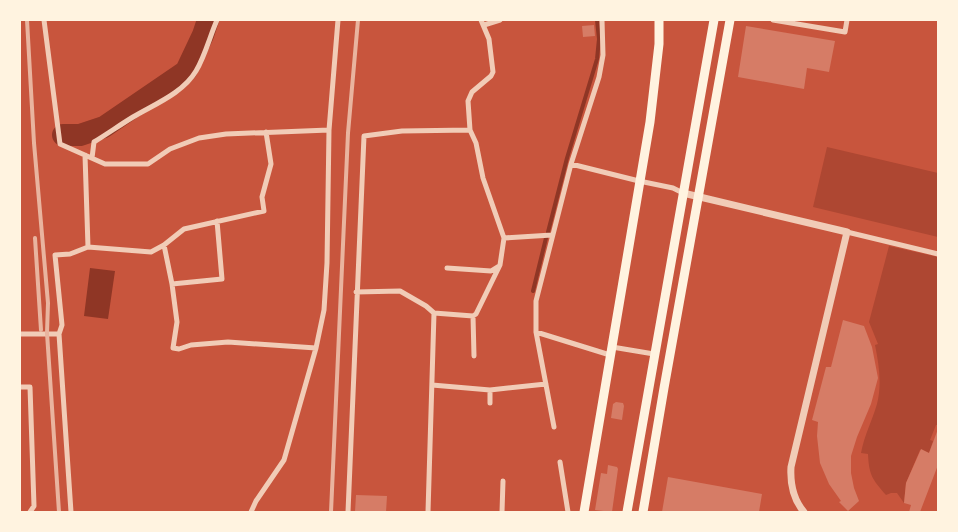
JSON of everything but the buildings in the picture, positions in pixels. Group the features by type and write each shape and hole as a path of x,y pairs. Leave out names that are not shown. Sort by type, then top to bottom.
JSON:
{"highway":[{"path":"584,512 650,122 660,44 659,20"},
{"path":"627,512 714,20"},
{"path":"643,512 730,20"}],"street":[{"path":"44,20 60,144 104,164 148,164 170,150 199,138 226,134 330,130"},
{"path":"92,158 94,142 124,125 184,85 196,71 217,20"},
{"path":"251,512 256,501 284,460 316,348 324,310 330,130 338,20"},
{"path":"474,356 473,316 476,314 500,265 504,238 483,178 476,143 470,130 468,101 472,92 491,76 493,72 489,39 483,23 500,20"},
{"path":"554,427 536,332 536,301 571,164 599,77 603,54 602,20"},
{"path":"773,20 845,32 847,20"},
{"path":"348,512 364,136 402,131 470,130"},
{"path":"71,512 59,334 62,325 55,255 70,254 88,247 151,252 164,245 184,229 264,211 262,197 271,164 266,132"},
{"path":"85,155 88,247"},
{"path":"571,164 674,188 683,193 698,197 938,254"},
{"path":"172,284 222,279 217,221"},
{"path":"804,512 793,492 791,467 847,232"},
{"path":"504,238 552,235"},
{"path":"164,245 177,322 173,348 179,349 191,345 228,342 316,348"},
{"path":"447,268 491,271 500,265"},
{"path":"356,292 400,291 426,306 434,313 473,316"},
{"path":"428,512 434,313"},
{"path":"536,332 611,351 654,354"},
{"path":"20,334 59,334"},
{"path":"432,385 490,390 546,384"},
{"path":"20,387 30,387 34,506 30,512"},
{"path":"490,390 490,403"},
{"path":"560,462 568,512"},
{"path":"502,512 503,481"}],"shaded area":[{"path":"827,147 938,173 938,237 813,207"},
{"path":"889,246 938,257 938,425 936,425 930,440 933,441 929,453 920,450 906,483 904,503 897,493 886,495 881,490 870,472 868,454 861,453 879,397 878,360 875,345 878,344 869,322"},
{"path":"90,268 115,271 108,319 84,316"}],"waterway":[{"path":"63,135 80,135 104,127 186,71 208,20"},
{"path":"548,232 567,158 597,59 599,39 597,20"},
{"path":"533,291 546,238"}],"railway":[{"path":"27,20 34,143 48,303 47,333 59,512"},
{"path":"331,512 348,133 358,20"},
{"path":"35,238 41,330"}]}
